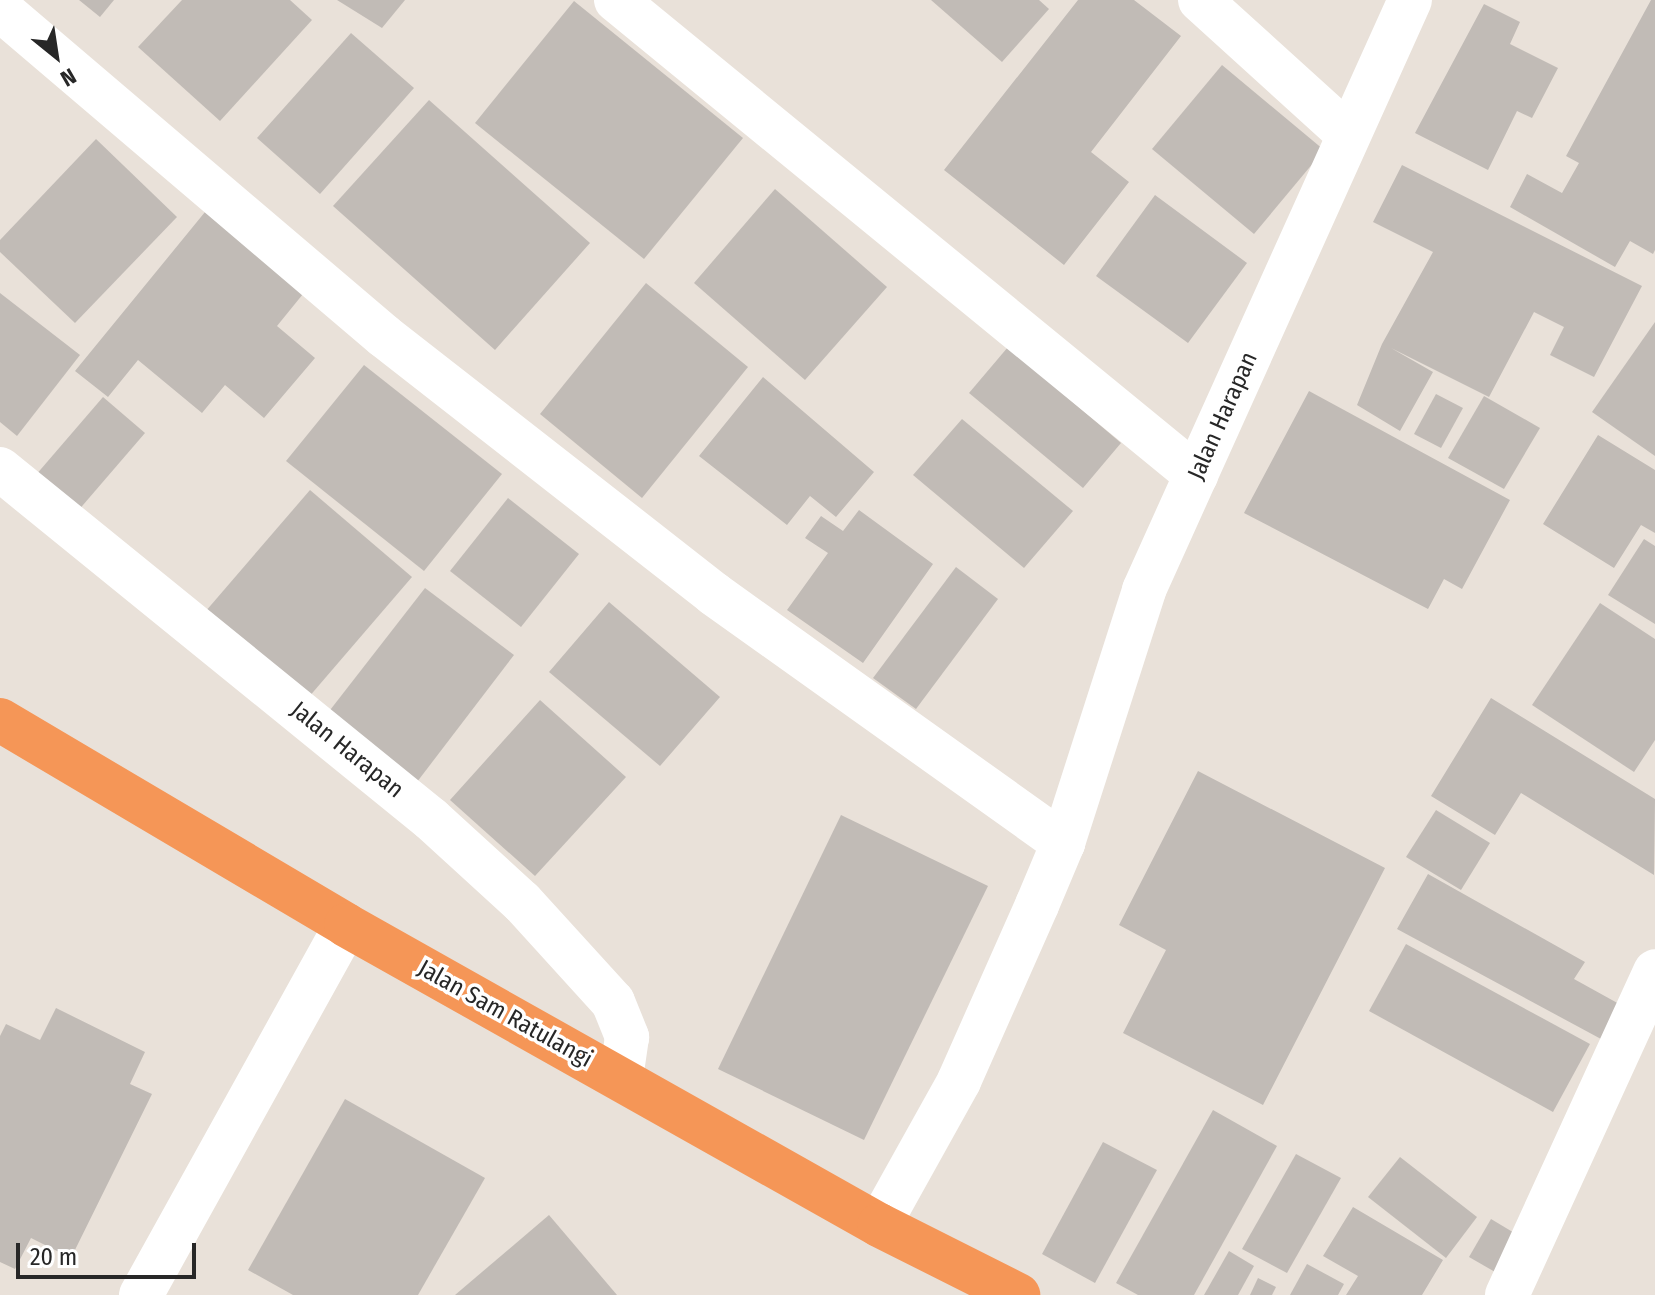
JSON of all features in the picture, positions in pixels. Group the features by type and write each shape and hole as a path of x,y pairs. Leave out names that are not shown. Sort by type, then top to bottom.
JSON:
{"highway":[{"name":"Jalan Sam Ratulangi","path":"0,720 346,925 879,1225 1018,1295"}],"street":[{"path":"616,0 1196,475"},
{"path":"1200,0 1348,134"},
{"name":"Jalan Harapan","path":"879,1225 959,1081 1063,843 1144,590 1410,0"},
{"path":"0,9 421,365 714,594 1063,843"},
{"name":"Jalan Harapan","path":"0,469 431,819 563,942 613,1002 627,1037 621,1078"},
{"path":"141,1295 346,925"},
{"path":"1507,1295 1655,971"}],"building":[{"path":"79,0 114,0 100,17"},
{"path":"182,0 290,0 312,20 220,121 138,47"},
{"path":"337,0 405,0 382,28"},
{"path":"931,0 1039,0 1049,9 1002,62"},
{"path":"1078,0 1134,0 1181,36 1091,152 1129,182 1064,265 944,170"},
{"path":"1651,0 1655,0 1655,250 1653,254 1630,241 1615,267 1510,207 1527,174 1562,193 1579,163 1566,156"},
{"path":"574,1 743,138 644,259 475,123"},
{"path":"1484,4 1520,22 1510,44 1558,68 1532,118 1517,111 1488,170 1415,133"},
{"path":"351,33 414,88 320,194 257,138"},
{"path":"1222,65 1324,150 1254,234 1152,149"},
{"path":"429,100 590,243 495,350 333,206"},
{"path":"96,139 177,217 75,323 0,252 0,240"},
{"path":"1402,165 1642,286 1594,377 1550,355 1564,327 1534,312 1489,397 1391,348 1433,372 1400,431 1357,405 1382,344 1433,252 1373,222"},
{"path":"775,189 887,287 805,380 694,283"},
{"path":"1155,195 1247,263 1188,343 1096,276"},
{"path":"205,212 303,294 277,326 315,358 264,418 225,385 202,413 138,360 108,397 75,371"},
{"path":"646,283 748,367 642,498 540,414"},
{"path":"0,293 80,355 17,436 0,422"},
{"path":"1655,322 1655,456 1592,412"},
{"path":"1008,347 1121,443 1083,488 969,393"},
{"path":"364,365 502,474 424,571 286,461"},
{"path":"763,377 874,472 836,517 810,496 787,525 699,456"},
{"path":"1309,391 1510,500 1462,589 1444,579 1428,609 1244,513"},
{"path":"1436,394 1463,408 1441,448 1414,434"},
{"path":"1484,396 1540,428 1504,489 1448,458"},
{"path":"103,397 145,433 77,512 35,476"},
{"path":"962,419 1073,511 1024,568 913,475"},
{"path":"1598,435 1655,470 1655,533 1641,525 1614,568 1543,524"},
{"path":"310,490 412,577 308,698 205,612"},
{"path":"508,498 579,554 521,627 450,571"},
{"path":"859,510 933,564 863,663 787,610 828,553 805,538 821,516 843,531"},
{"path":"1644,539 1655,546 1655,624 1608,595"},
{"path":"956,567 998,599 916,709 873,678"},
{"path":"425,588 514,655 417,782 327,714"},
{"path":"609,602 720,697 660,766 549,672"},
{"path":"1600,603 1655,639 1655,740 1634,772 1532,705"},
{"path":"1491,698 1655,799 1654,875 1521,793 1495,835 1431,796"},
{"path":"540,700 626,777 535,876 450,800"},
{"path":"1198,771 1385,868 1263,1105 1123,1033 1166,950 1119,925"},
{"path":"1436,810 1490,843 1461,890 1406,857"},
{"path":"841,815 988,886 864,1140 718,1069"},
{"path":"1428,874 1585,962 1574,979 1621,1005 1601,1039 1397,929"},
{"path":"1406,944 1590,1044 1553,1112 1369,1011"},
{"path":"56,1008 145,1052 130,1084 152,1094 71,1258 31,1238 15,1269 0,1262 0,1036 6,1024 40,1040"},
{"path":"345,1099 485,1178 418,1295 293,1295 248,1270"},
{"path":"1213,1110 1277,1146 1194,1295 1138,1295 1116,1283"},
{"path":"1103,1142 1157,1170 1095,1283 1042,1254"},
{"path":"1296,1154 1341,1178 1287,1273 1242,1249"},
{"path":"1400,1157 1477,1217 1446,1258 1368,1197"},
{"path":"1353,1207 1443,1260 1422,1295 1346,1295 1358,1276 1323,1256"},
{"path":"549,1215 617,1295 455,1295"},
{"path":"1491,1219 1531,1243 1509,1280 1469,1257"},
{"path":"1229,1251 1254,1266 1238,1295 1204,1295"},
{"path":"1307,1264 1344,1284 1338,1295 1290,1295"},
{"path":"1258,1278 1276,1287 1272,1295 1250,1295"}]}
